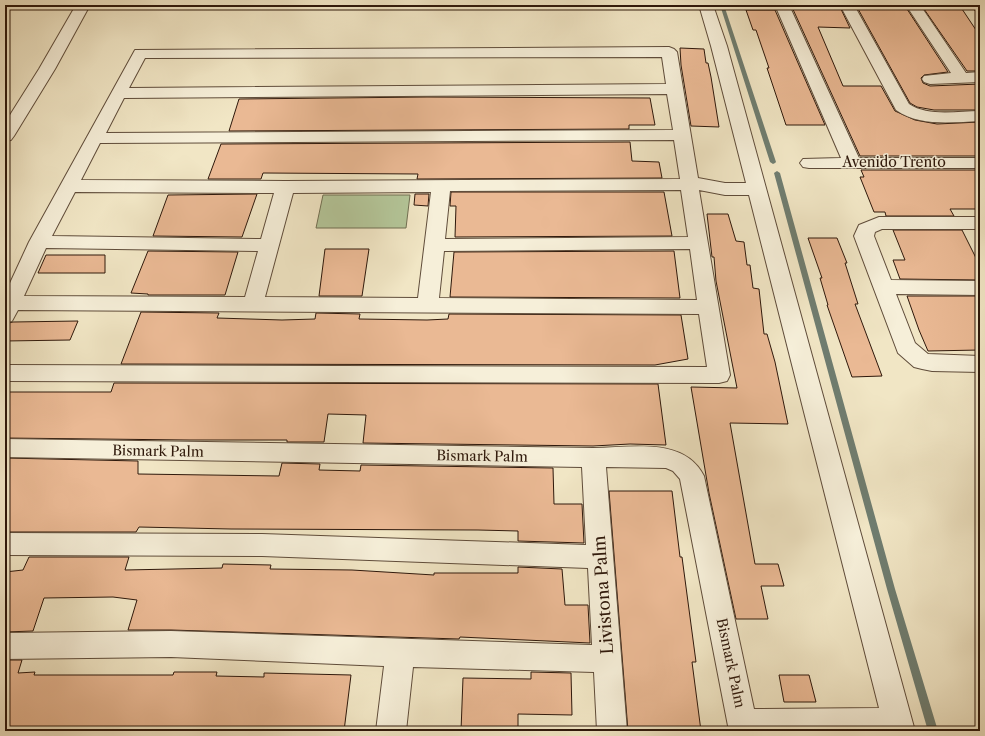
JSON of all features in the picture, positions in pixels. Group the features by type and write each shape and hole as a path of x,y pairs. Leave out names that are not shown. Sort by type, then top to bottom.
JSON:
{"street":[{"path":"5,136 47,69 83,5"},
{"path":"706,5 755,183 898,726 744,727"},
{"path":"782,5 852,162"},
{"path":"847,5 902,107 906,111 917,115 980,116"},
{"path":"912,5 962,78"},
{"path":"5,373 719,375 709,307 698,244 696,184 682,135 668,52 140,53 39,242 8,309 253,304 709,307"},
{"path":"930,79 980,77"},
{"path":"118,93 674,89"},
{"path":"94,138 682,135"},
{"name":"Avenido Trento","path":"809,163 980,163"},
{"path":"69,186 284,187 696,184 725,189 755,183"},
{"path":"428,305 441,186"},
{"path":"253,304 284,187"},
{"path":"980,223 890,222 870,226 866,229 864,236 906,347 922,361 932,363 980,364"},
{"path":"39,242 269,246"},
{"path":"434,245 698,244"},
{"path":"883,287 980,288"},
{"name":"Bismark Palm","path":"5,448 661,458 674,460 685,466 692,476 744,727"},
{"name":"Livistona Palm","path":"593,458 612,731"},
{"path":"5,544 262,545 601,557"},
{"path":"5,646 170,644 400,654 608,659"},
{"path":"391,731 400,654"}],"green space":[{"path":"323,195 410,195 406,228 316,228"}],"building":[{"path":"791,5 828,5 829,7 840,7 850,28 818,27 843,86 881,86 895,111 915,120 937,124 980,122 980,156 860,156"},
{"path":"857,7 907,9 948,72 924,75 921,78 923,83 930,86 980,84 980,110 934,110 917,107 910,103"},
{"path":"924,9 962,9 980,36 980,71 967,71"},
{"path":"746,10 775,10 825,125 786,125 756,30 753,30"},
{"path":"680,48 704,49 706,63 708,63 711,77 719,127 691,126 681,65"},
{"path":"427,97 650,98 655,125 629,125 629,129 229,131 239,99"},
{"path":"630,142 632,161 659,162 662,178 417,179 418,174 263,173 261,179 208,179 221,144"},
{"path":"861,170 980,170 980,209 950,209 954,216 886,216 885,212 874,212 860,177 864,177"},
{"path":"451,192 664,192 672,236 455,237 456,206 450,206"},
{"path":"257,194 242,237 153,236 168,195"},
{"path":"415,194 429,194 428,206 414,205"},
{"path":"707,214 728,214 736,241 744,242 747,265 750,265 753,288 759,289 764,334 767,334 775,362 788,424 730,423 755,564 778,564 784,586 761,586 768,619 736,619 709,493 691,387 737,388 716,281 714,257 712,257"},
{"path":"893,230 962,230 980,266 980,280 900,279 893,260 905,260"},
{"path":"808,238 837,238 847,263 845,263 858,304 855,304 882,376 852,377 827,305 820,278 822,278"},
{"path":"325,249 369,249 362,296 319,296"},
{"path":"148,251 238,252 225,295 148,295 131,293"},
{"path":"674,251 680,298 450,297 454,252"},
{"path":"46,255 105,255 105,273 38,273"},
{"path":"907,296 980,296 980,350 928,351"},
{"path":"141,312 219,313 217,318 282,320 315,319 316,313 360,314 359,319 427,320 448,319 449,314 681,315 688,359 655,365 121,364"},
{"path":"78,321 70,340 5,341 5,324 13,322"},
{"path":"114,383 658,384 666,445 630,444 593,446 363,443 366,415 328,414 324,442 287,442 287,440 5,438 5,392 111,392"},
{"path":"5,458 138,461 138,474 279,476 282,463 320,464 319,470 360,471 361,465 553,468 554,504 582,504 584,543 518,541 518,531 478,530 139,527 136,532 5,532"},
{"path":"609,491 672,491 680,557 682,557 696,662 692,662 701,731 628,731"},
{"path":"29,557 129,557 125,570 222,568 223,564 271,565 270,569 352,570 434,575 434,573 518,573 518,567 562,569 565,605 588,605 590,643 460,637 459,639 128,630 137,600 113,597 44,598 33,631 5,632 5,572 23,570"},
{"path":"5,660 22,660 18,673 35,672 34,675 173,675 174,672 217,672 216,676 264,677 264,673 351,675 344,731 5,731"},
{"path":"531,672 571,673 572,715 518,714 518,731 461,731 463,678 531,679"},
{"path":"779,675 809,675 816,702 784,702"}],"waterway":[{"path":"722,5 773,162"},
{"path":"777,173 891,589 933,731"}]}
